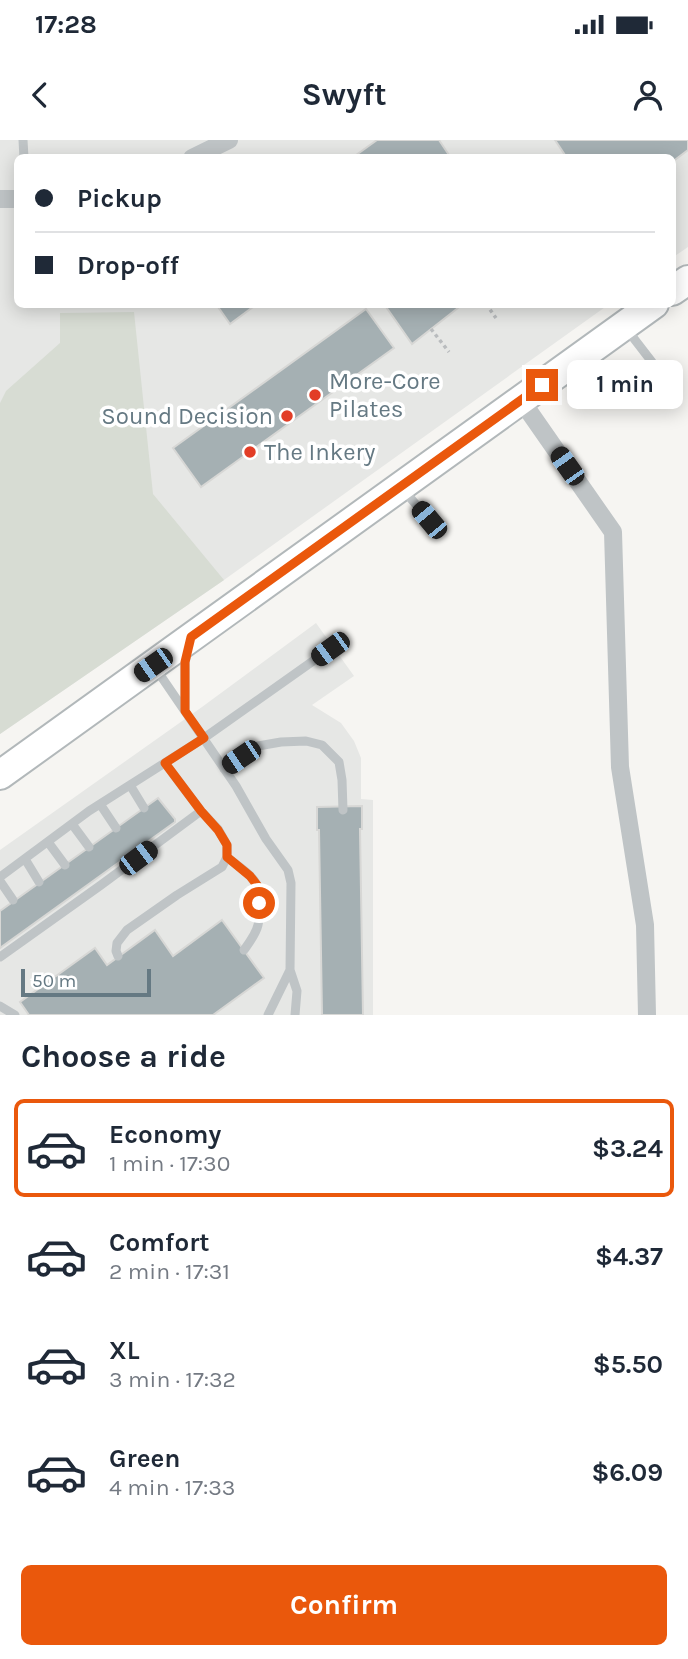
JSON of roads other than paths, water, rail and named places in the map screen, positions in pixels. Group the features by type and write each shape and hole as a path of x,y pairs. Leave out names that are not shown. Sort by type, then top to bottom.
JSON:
{"main road":[{"path":"0,775 649,308"}],"street":[{"path":"200,154 229,140"},
{"path":"521,400 613,532 620,767 645,925 647,1015"}],"lane":[{"path":"624,326 652,362"},
{"path":"401,487 429,520"},
{"path":"185,711 185,662 191,637"},
{"path":"13,900 0,879 24,859 100,804 204,738 330,649"},
{"path":"153,665 204,738 288,870 291,883 290,970 297,991 295,1015"},
{"path":"224,769 258,746 306,741 321,745 338,762 344,810"},
{"path":"118,956 117,943 127,930 222,867 227,857 227,845 218,830 165,763"},
{"path":"130,785 144,808"},
{"path":"100,804 116,828"},
{"path":"2,953 82,893 111,878 138,858 160,835 201,811"},
{"path":"72,824 89,847"},
{"path":"48,842 65,865"},
{"path":"131,849 138,858"},
{"path":"227,857 257,885 258,926 244,950"},
{"path":"24,859 39,882"},
{"path":"105,870 111,878"},
{"path":"268,1015 290,970"},
{"path":"0,1006 15,1015"}],"place":[{"name":"More-Core Pilates","path":"315,395"},
{"name":"Sound Decision","path":"287,416"},
{"name":"The Inkery","path":"250,452"}]}
